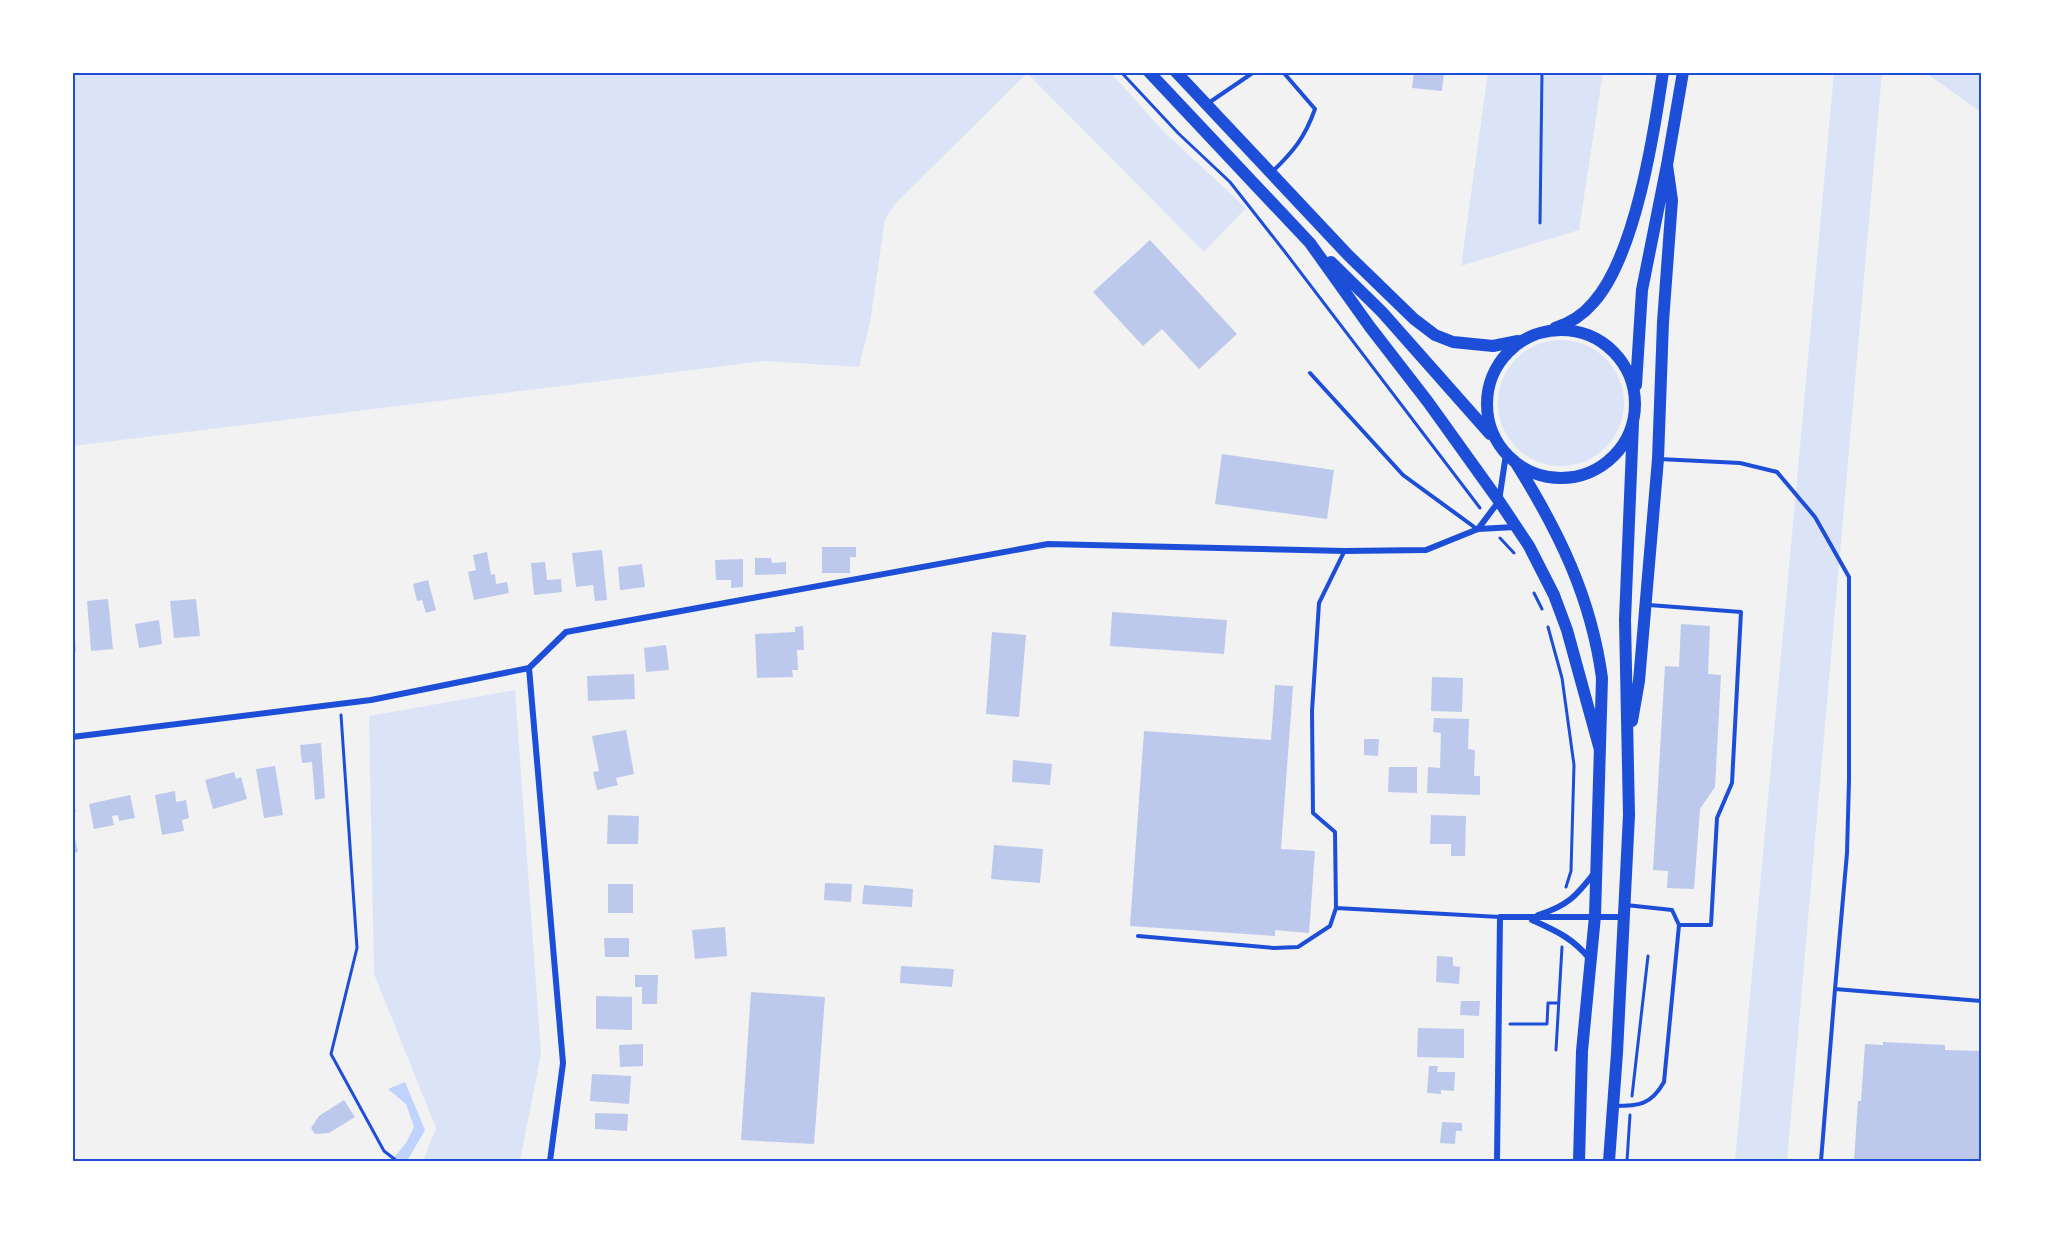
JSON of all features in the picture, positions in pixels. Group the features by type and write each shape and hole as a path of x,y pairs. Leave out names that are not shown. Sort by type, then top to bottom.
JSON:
{"main road":[{"path":"1149,72 1310,243 1382,312 1516,463 1546,477 1579,476 1603,466 1614,457 1626,441 1634,423"},
{"path":"1179,73 1271,172 1414,319 1435,334 1453,342 1493,346 1525,339 1566,325 1594,303 1610,279 1618,262 1642,183 1663,72"},
{"path":"1609,1161 1614,1106 1629,815 1625,620 1642,290 1683,72"},
{"path":"1628,748 1639,681 1658,459 1662,322 1672,200 1667,165"},
{"path":"1310,243 1370,327 1428,402 1529,546 1557,604 1600,750"},
{"path":"1550,330 1577,331 1590,335 1612,349 1628,371 1636,396"},
{"path":"1498,443 1488,418 1488,392 1497,367 1514,346 1525,339"},
{"path":"1516,463 1545,510 1578,579 1598,646 1602,678 1595,916 1582,1051 1580,1161"}],"street":[{"path":"1478,529 1499,501 1506,454"},
{"path":"72,737 370,700 529,668 566,632 1048,544 1345,551 1426,550 1478,529 1516,527"},
{"path":"529,668 563,1063 550,1161"},
{"path":"1529,918 1563,906 1580,891 1597,870"},
{"path":"1497,1161 1500,917 1595,916 1624,911"},
{"path":"1529,918 1576,943 1591,961"}],"lane":[{"path":"1207,104 1254,72"},
{"path":"1271,172 1287,158 1306,133 1315,109 1283,72"},
{"path":"1310,373 1403,476 1478,529"},
{"path":"1658,459 1740,463 1777,472 1815,517 1849,578 1848,841 1821,1161"},
{"path":"1138,936 1274,948 1298,947 1330,926 1336,908 1335,832 1313,813 1312,711 1319,603 1345,551"},
{"path":"1646,604 1741,612 1732,783 1717,818 1711,926 1679,925"},
{"path":"1336,908 1500,917"},
{"path":"1614,1106 1644,1104 1653,1097 1664,1082 1679,925 1672,910 1624,911"},
{"path":"1835,989 1981,1001"}],"path":[{"path":"1121,72 1178,133 1230,182 1471,496"},
{"path":"1540,224 1542,72"},
{"path":"1504,544 1515,554"},
{"path":"1533,590 1545,618 1562,678 1574,765 1570,871 1564,894"},
{"path":"341,704 357,948 331,1054 384,1150 397,1161"},
{"path":"1556,1050 1562,945"},
{"path":"1627,1161 1648,956"},
{"path":"1499,1023 1548,1024 1548,1002 1559,1003"}],"shaded area":[{"path":"72,72 1110,72 1164,132 1246,208 1204,252 1027,73 896,203 885,219 870,323 859,367 765,361 72,446"},
{"path":"1488,72 1603,72 1579,230 1461,266"},
{"path":"1834,72 1882,72 1787,1161 1735,1161"},
{"path":"1924,72 1981,72 1981,112"},
{"path":"1561,340 1585,345 1606,358 1619,379 1624,403 1619,427 1606,448 1585,461 1561,466 1537,461 1516,448 1503,427 1498,403 1503,379 1516,358 1537,345"},
{"path":"515,690 541,1054 520,1161 423,1161 436,1128 374,974 369,716"}],"water":[{"path":"405,1082 425,1130 407,1161 391,1161 406,1143 414,1127 406,1104 388,1089"}],"building":[{"path":"1414,72 1444,72 1442,91 1412,88"},
{"path":"1150,240 1237,334 1199,369 1162,329 1143,346 1093,292"},
{"path":"1222,454 1334,470 1327,519 1215,504"},
{"path":"822,547 856,547 856,557 850,557 850,573 822,573"},
{"path":"602,550 607,600 595,601 593,585 576,587 572,553"},
{"path":"487,552 491,575 495,574 496,584 507,582 509,593 474,600 468,572 476,570 473,555"},
{"path":"755,558 771,558 772,563 786,562 786,574 755,575"},
{"path":"743,559 743,587 731,588 731,580 716,580 715,560"},
{"path":"545,562 547,580 561,579 562,592 534,595 531,563"},
{"path":"642,564 645,587 620,590 618,567"},
{"path":"428,580 436,610 426,613 422,600 417,601 413,584"},
{"path":"108,599 113,649 91,651 87,601"},
{"path":"196,599 200,636 174,638 170,601"},
{"path":"1112,612 1227,620 1224,654 1110,646"},
{"path":"159,620 162,644 139,648 135,624"},
{"path":"1681,624 1710,626 1708,674 1721,675 1715,787 1700,809 1694,889 1667,888 1668,871 1653,870 1665,666 1679,667"},
{"path":"72,626 74,626 76,652 72,653"},
{"path":"803,626 804,650 797,650 798,670 792,670 793,677 757,678 755,634 795,632 795,627"},
{"path":"992,632 1026,635 1019,717 986,714"},
{"path":"666,645 669,670 646,672 644,648"},
{"path":"634,674 635,699 588,701 587,676"},
{"path":"1432,677 1463,678 1462,712 1431,711"},
{"path":"1275,685 1293,686 1281,849 1315,851 1309,933 1275,930 1275,936 1130,926 1144,731 1271,740"},
{"path":"1434,718 1469,719 1468,749 1475,750 1474,776 1480,776 1480,795 1427,793 1428,767 1440,768 1441,733 1433,732"},
{"path":"626,730 634,774 616,778 618,785 597,790 593,772 599,771 592,736"},
{"path":"1364,739 1379,739 1378,756 1364,755"},
{"path":"321,743 325,798 315,800 312,762 302,763 300,745"},
{"path":"1013,760 1052,764 1050,785 1012,782"},
{"path":"275,766 283,815 264,818 256,769"},
{"path":"1389,767 1417,767 1417,793 1388,792"},
{"path":"234,772 236,779 241,777 247,799 213,809 205,780"},
{"path":"175,791 176,802 186,800 189,818 182,820 184,831 162,835 155,795"},
{"path":"130,795 135,818 119,821 118,815 112,816 114,825 94,829 89,804"},
{"path":"72,796 76,812 72,813"},
{"path":"608,815 639,816 638,844 607,844"},
{"path":"1431,815 1466,816 1465,856 1451,856 1451,844 1430,844"},
{"path":"72,825 78,852 72,853"},
{"path":"994,845 1043,849 1040,883 991,879"},
{"path":"825,883 852,884 851,902 824,900"},
{"path":"608,884 633,884 633,913 608,913"},
{"path":"864,885 913,889 912,907 862,904"},
{"path":"725,927 727,956 695,959 692,930"},
{"path":"604,938 629,938 629,957 605,957"},
{"path":"1437,956 1453,957 1453,966 1460,967 1459,984 1436,982"},
{"path":"901,966 954,969 952,987 900,983"},
{"path":"635,975 658,975 657,1004 642,1004 642,987 635,987"},
{"path":"751,992 825,997 814,1144 741,1140"},
{"path":"596,996 632,997 632,1030 596,1029"},
{"path":"1461,1001 1480,1001 1479,1016 1460,1015"},
{"path":"1418,1028 1464,1029 1464,1058 1417,1057"},
{"path":"1883,1042 1945,1045 1945,1050 1981,1051 1981,1161 1854,1161 1865,1044 1883,1045"},
{"path":"643,1044 643,1066 620,1067 619,1045"},
{"path":"1429,1066 1438,1066 1437,1072 1455,1072 1454,1091 1441,1090 1441,1094 1427,1093"},
{"path":"592,1074 631,1076 629,1104 590,1101"},
{"path":"344,1100 355,1117 329,1133 315,1134 311,1128 319,1116"},
{"path":"595,1113 628,1114 627,1131 595,1129"},
{"path":"1442,1122 1462,1123 1462,1131 1456,1131 1455,1144 1440,1143"}]}
